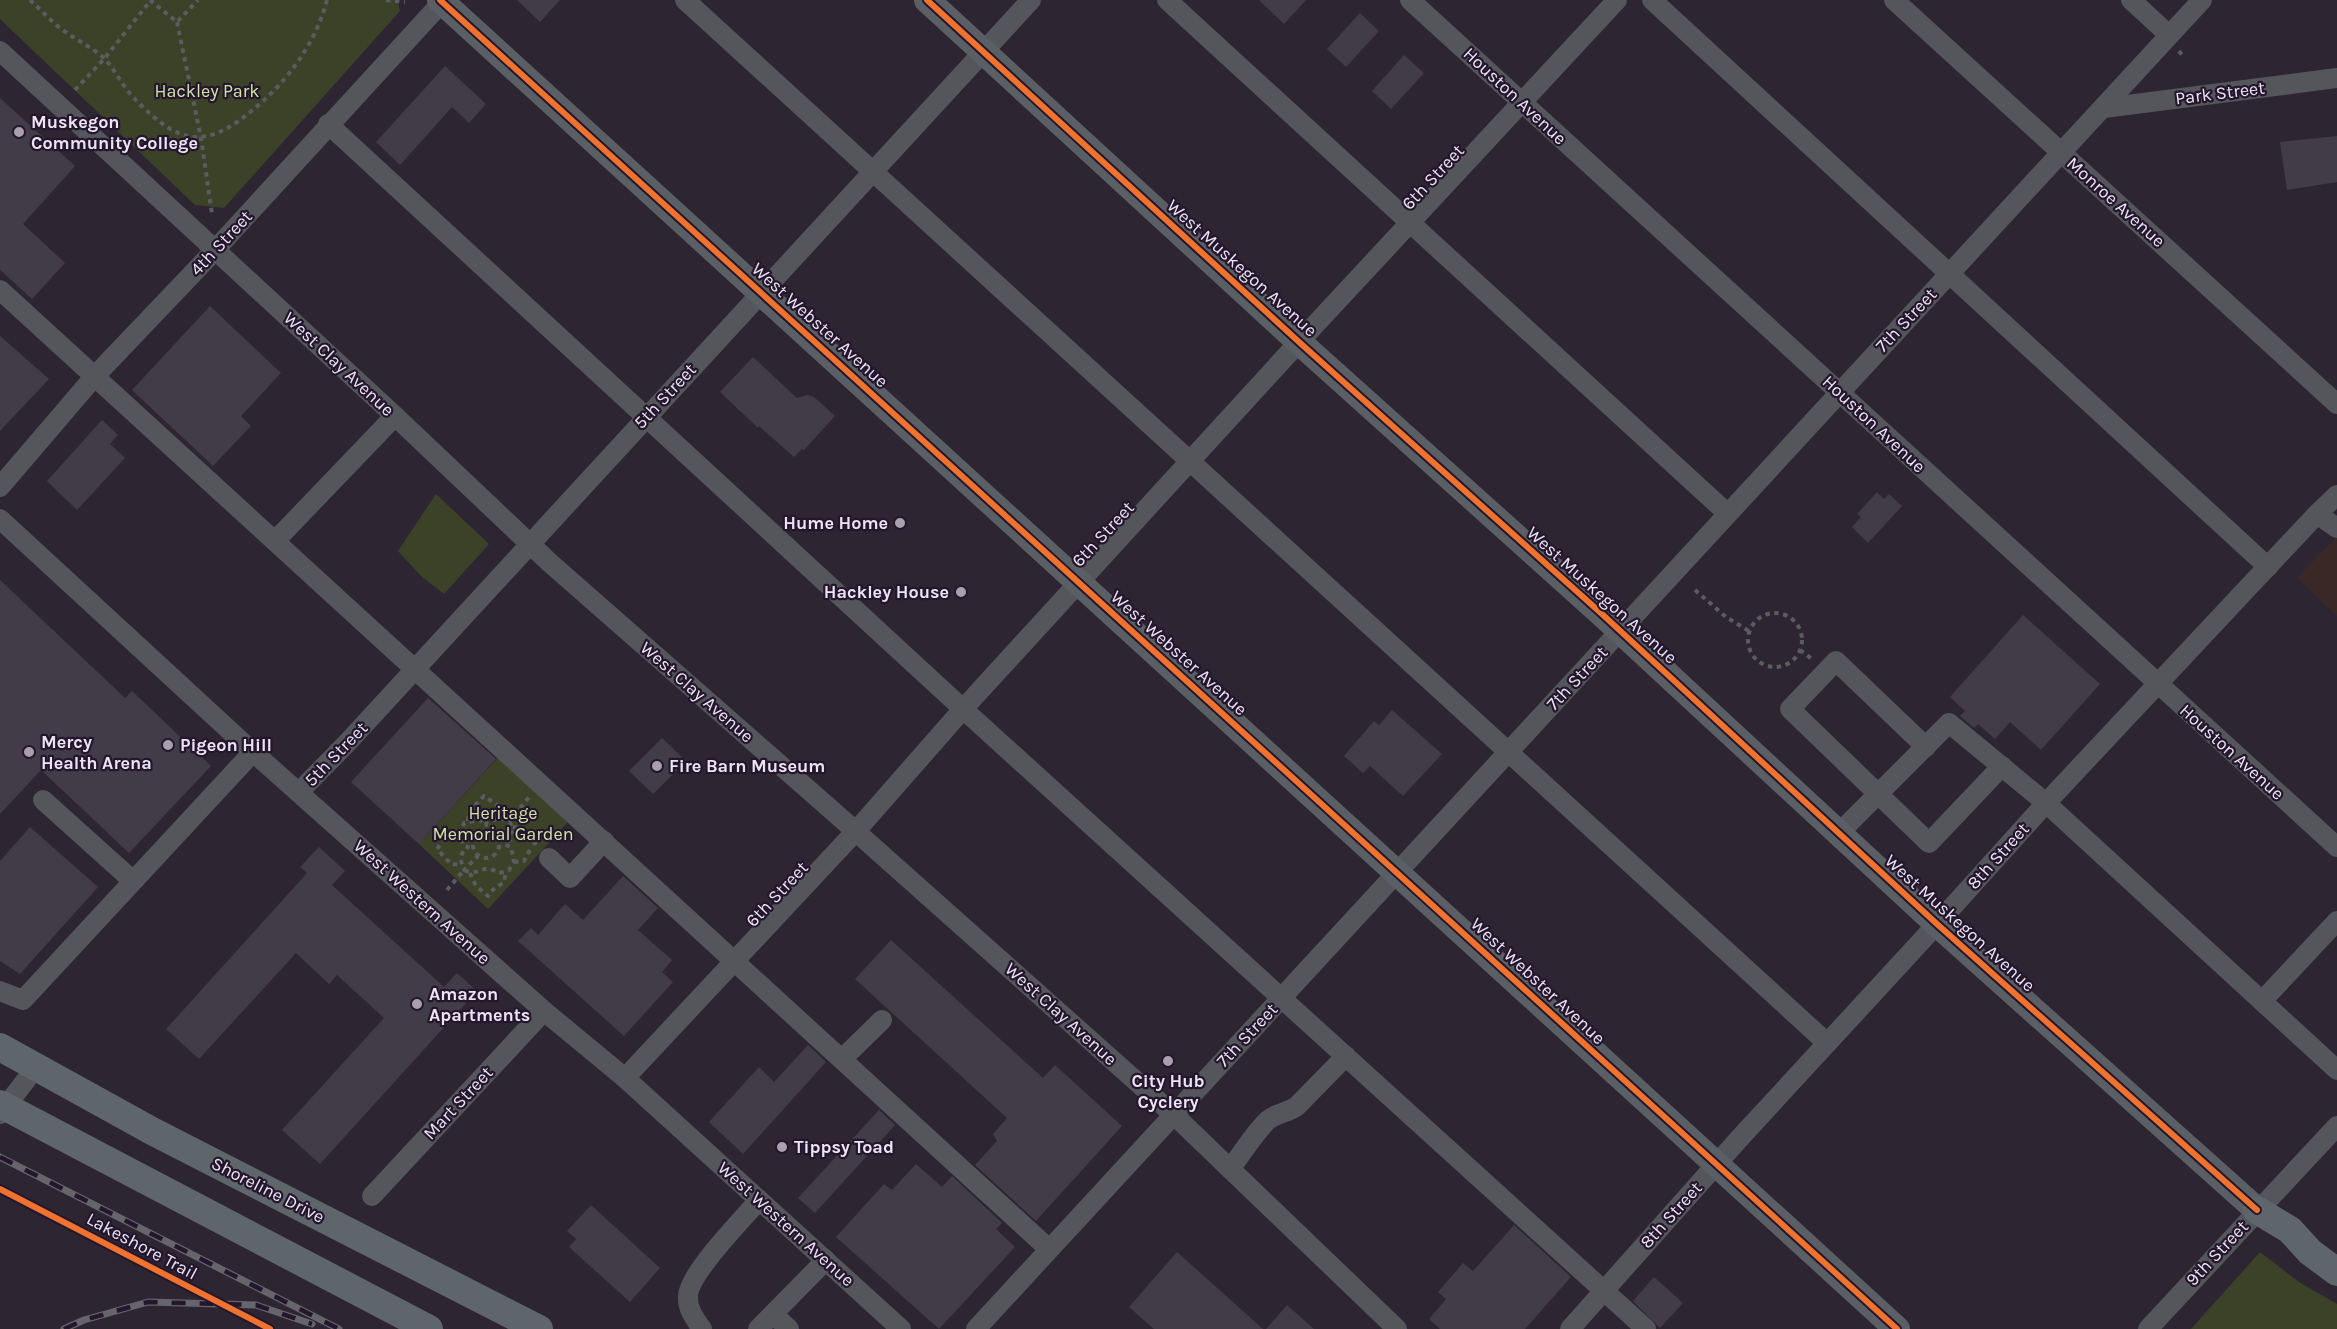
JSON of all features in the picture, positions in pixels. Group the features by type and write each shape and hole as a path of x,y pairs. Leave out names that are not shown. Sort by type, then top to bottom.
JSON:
{"highway":[{"name":"Shoreline Drive","path":"0,1047 161,1135 539,1329"},
{"path":"2,1108 429,1329"},
{"path":"2257,1210 2290,1230 2310,1252 2337,1272"}],"main road":[{"name":"West Muskegon Avenue","path":"927,0 1937,924 2257,1210"},
{"name":"West Webster Avenue","path":"442,1 1897,1329"}],"street":[{"path":"685,0 1827,1043"},
{"name":"5th Street","path":"299,792 1031,0"},
{"path":"1167,0 1727,513"},
{"name":"Houston Avenue","path":"1410,0 2337,848"},
{"name":"6th Street","path":"625,1078 856,831 963,710 1299,342 1617,0"},
{"path":"1652,0 2268,567"},
{"name":"Monroe Avenue","path":"1894,0 2337,404"},
{"path":"2131,0 2169,35"},
{"name":"7th Street","path":"976,1329 2202,0"},
{"name":"4th Street","path":"0,487 94,378 215,250 442,1"},
{"name":"West Clay Avenue","path":"0,51 395,416 529,544 856,831 1173,1114 1397,1329"},
{"name":"Park Street","path":"2104,108 2337,78"},
{"path":"328,124 963,710 1646,1329"},
{"path":"0,290 1049,1249"},
{"path":"274,541 395,416"},
{"name":"8th Street","path":"1570,1329 2046,802 2337,495"},
{"path":"2317,514 2337,528"},
{"name":"West Western Avenue","path":"0,519 253,752 544,1011 625,1078 901,1329"},
{"path":"1926,747 1836,661 1790,710 1929,843 2002,766"},
{"path":"1839,834 1949,723 2046,802 2337,1070"},
{"path":"0,991 23,1000 253,752"},
{"path":"43,800 132,880"},
{"path":"549,858 570,878 604,841"},
{"path":"2262,1001 2337,921"},
{"name":"Mart Street","path":"372,1196 544,1011"},
{"path":"842,1059 882,1020"},
{"path":"1230,1169 1266,1122 1277,1114 1289,1112 1297,1106 1346,1056"},
{"path":"2,1108 36,1066"},
{"name":"9th Street","path":"2148,1329 2337,1126"},
{"path":"702,1329 690,1311 687,1294 696,1274 759,1200"},
{"path":"758,1329 826,1260"},
{"path":"773,1314 789,1329"}],"path":[{"path":"30,0 60,28 105,59 131,95 164,127 187,138 201,138 240,122 278,88 309,44 322,18 327,0"},
{"path":"75,90 105,59 151,0 177,22 201,138 212,214"},
{"path":"177,22 198,0"},
{"path":"386,0 405,2"},
{"path":"1695,590 1726,617 1749,631"},
{"path":"1767,613 1785,614 1798,625 1802,633 1800,650 1796,658 1779,667 1762,663 1750,650 1749,631 1753,623 1767,613"},
{"path":"505,845 512,838 511,824 539,782"},
{"path":"468,821 469,813 484,796 500,807 502,819"},
{"path":"486,832 487,822 502,819 524,829 536,844 530,849 524,861 514,862"},
{"path":"474,847 468,847 460,840 460,831 464,823 480,820 486,825"},
{"path":"460,831 448,833 437,849 451,864 470,873 476,886 489,896 490,892 504,882 506,872 514,862 511,847 498,845"},
{"path":"478,856 487,858 496,853 498,845 495,836 486,832"},
{"path":"478,856 474,847 476,837 486,832"},
{"path":"463,868 462,853 468,847"},
{"path":"447,890 463,868 478,856"},
{"path":"487,858 487,868"},
{"path":"487,868 493,872 506,872"},
{"path":"470,873 482,872 487,868"}],"shaded area":[{"path":"2337,536 2337,616 2297,578"}],"green space":[{"name":"Hackley Park","path":"0,0 397,0 400,11 224,208 195,205 0,19"},
{"path":"436,494 489,544 444,594 421,576 398,551"},
{"name":"Heritage Memorial Garden","path":"502,753 570,820 488,909 419,844"},
{"path":"2260,1252 2299,1282 2337,1304 2337,1329 2191,1329"}],"building":[{"path":"517,0 560,0 540,22"},
{"path":"1259,0 1306,0 1284,24"},
{"path":"1360,13 1379,31 1346,67 1327,49"},
{"path":"1404,55 1424,73 1391,109 1372,91"},
{"path":"445,66 486,104 469,123 452,107 400,165 376,142"},
{"path":"0,98 75,166 23,224 65,263 32,299 0,270"},
{"path":"2337,136 2337,182 2287,190 2280,142"},
{"path":"210,306 281,373 241,416 251,426 213,466 132,390"},
{"path":"0,336 49,379 0,431"},
{"path":"753,357 797,398 807,395 814,397 835,416 804,450 802,449 794,457 759,426 758,428 720,392"},
{"path":"102,420 118,435 110,444 125,458 77,510 47,481"},
{"path":"1877,492 1884,499 1889,494 1902,506 1868,543 1852,527 1861,517 1857,514"},
{"path":"0,580 125,698 132,691 211,766 129,853 41,770 0,814"},
{"path":"2023,615 2100,684 2041,750 2010,722 1995,739 1978,724 1974,728 1960,716 1965,711 1950,697"},
{"path":"428,698 496,759 419,844 351,782"},
{"path":"1392,710 1442,754 1403,796 1370,766 1363,773 1344,756 1374,721 1379,725"},
{"name":"Fire Barn Museum","path":"662,738 686,761 653,794 629,771"},
{"path":"30,827 98,887 20,974 0,961 0,861"},
{"name":"Amazon Apartments","path":"319,847 345,871 332,885 444,987 457,973 477,991 320,1164 282,1130 384,1018 337,975 329,984 296,953 199,1059 166,1029 307,873 300,867"},
{"path":"623,876 658,908 638,930 672,960 662,972 673,982 624,1036 518,941 531,928 538,935 565,904 583,920"},
{"path":"891,940 1043,1078 1055,1065 1122,1126 1036,1221 975,1165 997,1141 993,1134 1007,1118 855,979"},
{"path":"808,1045 826,1062 743,1154 709,1122 759,1067 774,1082"},
{"path":"879,1110 895,1125 815,1213 798,1198"},
{"path":"916,1164 942,1187 952,1176 1002,1223 996,1229 1015,1247 939,1329 836,1237 884,1184 892,1190"},
{"path":"591,1205 660,1268 630,1302 569,1247 576,1239 567,1231"},
{"path":"1514,1225 1571,1277 1525,1329 1440,1329 1429,1319 1446,1299 1438,1292 1463,1263 1473,1271"},
{"path":"1177,1252 1263,1329 1154,1329 1129,1307"},
{"path":"1654,1277 1683,1303 1660,1328 1633,1301"},
{"path":"1287,1305 1314,1329 1266,1329"}],"railway":[{"path":"0,1157 339,1329"},
{"path":"64,1329 84,1320 148,1302 256,1305 312,1324"}],"cycle path":[{"path":"440,0 1897,1329"},
{"path":"927,0 1299,342 1602,614 1937,924 2257,1210"},
{"name":"Lakeshore Trail","path":"0,1189 270,1329"}],"place":[{"name":"Muskegon Community College","path":"19,132"},
{"name":"Hume Home","path":"900,523"},
{"name":"Hackley House","path":"961,592"},
{"name":"Pigeon Hill","path":"168,745"},
{"name":"Mercy Health Arena","path":"29,752"},
{"name":"Fire Barn Museum","path":"657,766"},
{"name":"Amazon Apartments","path":"417,1004"},
{"name":"City Hub Cyclery","path":"1168,1061"},
{"name":"Tippsy Toad","path":"782,1147"}]}
